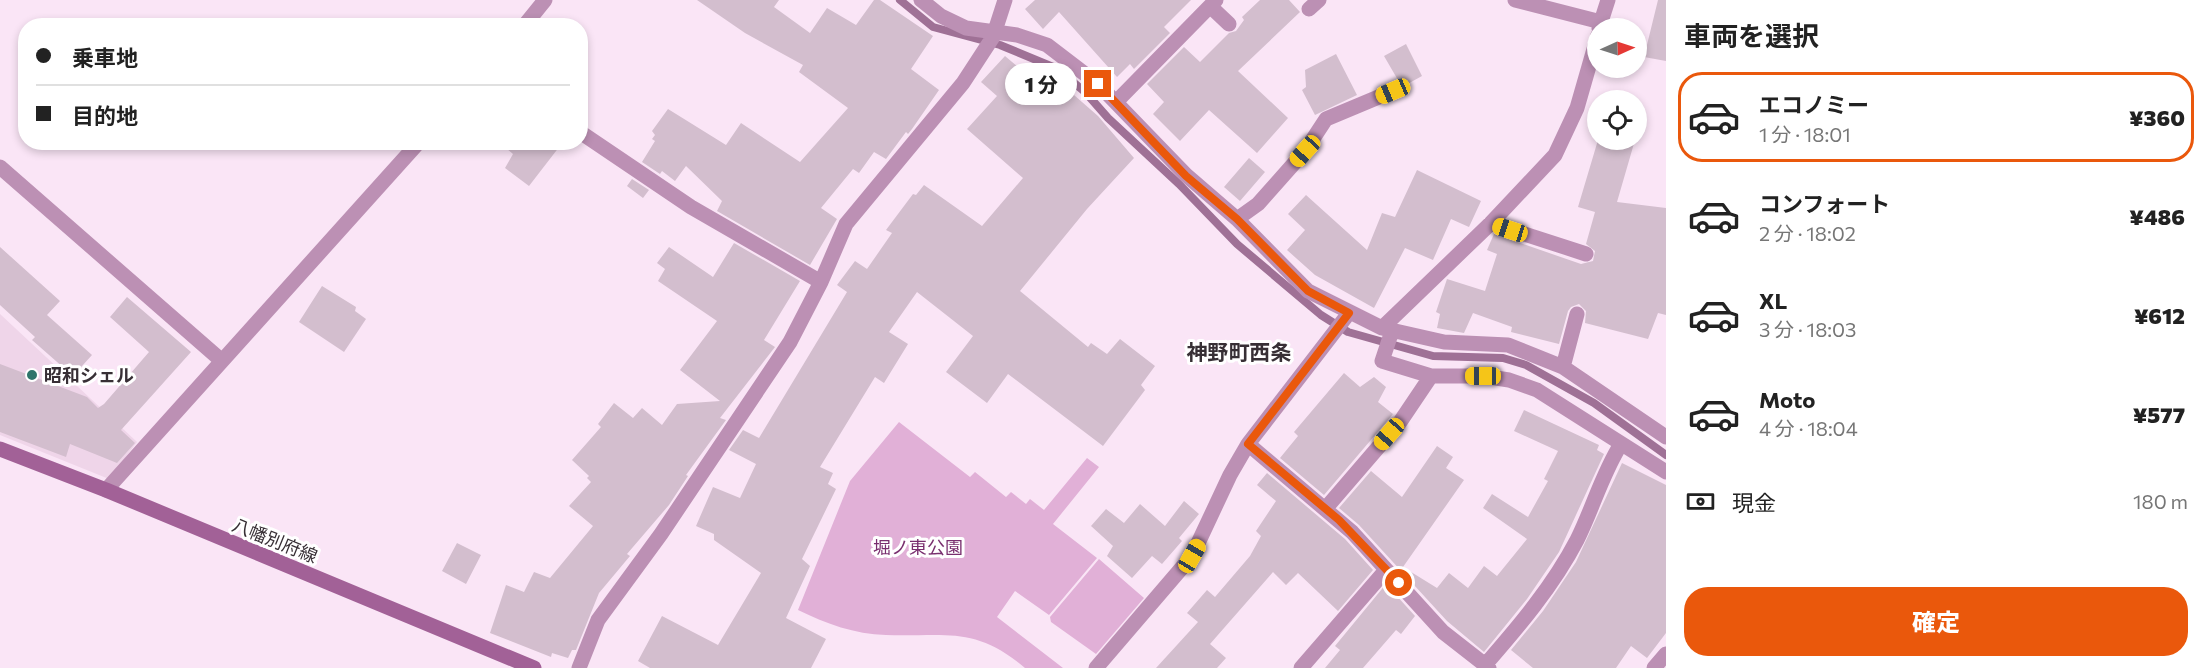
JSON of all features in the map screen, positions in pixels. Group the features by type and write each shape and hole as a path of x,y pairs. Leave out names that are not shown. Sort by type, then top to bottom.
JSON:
{"main road":[{"name":"八幡別府線","path":"0,448 534,668"}],"street":[{"path":"530,18 545,0"},
{"path":"921,0 941,16 966,28 1017,35 1047,45 1098,84 1186,176 1237,219 1308,291 1349,313 1387,329 1444,342 1508,345 1563,367 1666,437"},
{"path":"579,668 598,620 761,388 790,342 821,282 846,224 963,83 995,32 1005,0"},
{"path":"1515,0 1587,25"},
{"path":"1602,18 1608,0"},
{"path":"1116,102 1214,3 1228,24"},
{"path":"1587,72 1577,108 1555,155 1387,329 1382,361 1431,376 1483,376 1509,380 1528,387 1577,414 1666,472"},
{"path":"1237,219 1258,204 1305,151 1326,119 1393,91"},
{"path":"588,137 691,207 821,282"},
{"path":"106,490 412,150"},
{"path":"0,167 222,362"},
{"path":"1491,223 1586,254"},
{"path":"1096,668 1192,556 1230,475 1248,444 1333,337 1349,313"},
{"path":"1563,367 1577,314"},
{"path":"1326,508 1400,422 1431,376"},
{"path":"1248,444 1326,508 1443,632 1487,667 1532,612 1577,539 1597,490 1621,444"},
{"path":"1301,668 1386,570"},
{"path":"1654,668 1666,654"}],"shaded area":[{"name":"昭和シェル","path":"0,314 137,442 109,479 0,435"}],"green space":[{"name":"堀ノ東公園","path":"899,422 970,477 975,472 1006,497 1011,492 1026,504 1030,499 1044,510 1087,458 1099,467 1053,524 1097,558 1049,615 1015,591 997,617 1063,668 1025,668 1007,654 975,639 943,635 863,633 830,624 798,610 850,481"},
{"path":"1099,559 1144,598 1096,654 1051,622 1050,617"}],"building":[{"path":"697,0 779,0 774,7 810,33 827,8 856,25 874,0 880,0 933,36 911,69 939,90 912,129 908,134 906,132 886,159 874,152 859,173 853,169 821,208 837,219 810,265 717,211 722,201 686,166 675,181 662,171 660,174 642,162 655,141 652,139 655,135 652,131 668,109 726,145 741,123 800,162 848,108 799,72 803,65 745,33"},
{"path":"1035,0 1191,0 1164,27 1170,33 1134,69 1130,64 1117,77 1059,12 1043,29 1025,9"},
{"path":"1260,0 1289,0 1300,12 1238,71 1288,118 1257,153 1209,110 1180,141 1153,114 1164,102 1147,84 1184,47 1200,62 1229,33 1236,31 1244,20 1242,17"},
{"path":"1658,0 1666,0 1666,61 1647,58 1647,45"},
{"path":"1406,44 1422,76 1402,87 1384,56"},
{"path":"1336,54 1357,95 1315,115 1302,90 1306,87 1305,70"},
{"path":"1005,56 1056,99 1066,88 1098,116 1134,158 1087,209 1020,291 1088,347 1091,343 1107,354 1120,339 1155,366 1141,385 1145,390 1103,446 1008,374 987,403 946,372 973,336 917,292 889,332 908,344 884,383 875,377 820,467 833,473 828,484 836,489 802,559 810,566 786,618 826,639 811,668 650,668 638,661 662,616 718,645 761,573 714,540 714,534 696,526 713,487 740,498 756,464 729,450 743,430 759,438 847,292 837,285 855,261 867,269 892,233 886,230 913,194 916,195 924,185 982,226 1023,178 967,129 997,96 981,82"},
{"path":"508,150 557,150 529,186 505,168 513,154"},
{"path":"1595,150 1632,150 1617,202 1666,208 1666,315 1658,313 1648,339 1585,323 1586,311 1579,304 1568,311 1559,344 1511,332 1512,327 1473,313 1464,333 1437,328 1440,314 1436,312 1447,279 1485,291 1497,254 1487,250 1494,234 1581,264 1593,261 1595,251 1586,244 1595,212 1578,207"},
{"path":"1249,158 1265,172 1240,201 1224,187"},
{"path":"1417,170 1481,201 1469,227 1451,219 1433,260 1405,248 1374,308 1315,275 1287,250 1305,230 1288,214 1306,195 1367,250 1382,213 1395,217"},
{"path":"632,179 649,190 643,198 627,186"},
{"path":"734,243 800,281 764,340 775,347 720,418 726,420 686,475 688,476 669,505 627,554 630,556 599,593 576,650 572,650 568,658 552,653 551,657 490,633 506,585 524,592 534,572 550,578 593,526 569,506 591,482 587,478 589,476 572,460 601,427 598,424 614,403 633,418 642,408 662,425 677,404 720,401 680,370 717,321 658,281 665,269 657,263 669,247 713,277"},
{"path":"0,247 60,301 47,315 92,355 73,376 32,340 35,337 0,305"},
{"path":"322,286 356,307 355,311 366,319 344,352 299,322"},
{"name":"昭和シェル","path":"127,297 191,352 121,430 135,443 117,463 70,444 66,457 0,432 0,364 87,397 98,408 104,404 149,352 110,317"},
{"path":"1344,373 1360,387 1374,377 1386,387 1378,402 1393,414 1324,495 1280,458 1298,436 1294,432"},
{"path":"1524,410 1599,445 1597,450 1604,454 1559,552 1527,599 1484,652 1447,621 1359,525 1339,508 1371,471 1402,497 1437,446 1453,457 1446,468 1464,480 1403,567 1437,588 1449,573 1468,588 1484,566 1497,576 1527,539 1483,508 1492,494 1528,517 1548,481 1544,479 1558,451 1514,431"},
{"path":"1622,463 1666,485 1666,633 1647,658 1631,646 1616,668 1533,668 1511,650 1543,611 1576,562"},
{"path":"1267,473 1345,539 1373,570 1338,611 1298,573 1286,585 1273,572 1210,644 1226,658 1217,668 1156,668 1198,622 1187,613 1207,590 1215,597 1250,556 1261,536 1256,531 1276,501 1257,485"},
{"path":"1184,501 1199,514 1179,538 1182,541 1162,564 1152,556 1132,578 1107,556 1113,546 1091,526 1106,509 1124,523 1140,504 1165,526"},
{"path":"457,543 481,555 466,584 442,571"},
{"path":"1386,584 1415,616 1401,634 1396,630 1363,668 1325,668 1340,650 1335,646"}],"waterway":[{"path":"900,0 933,27 1000,45 1058,69 1086,93 1108,118 1179,184 1237,244 1321,315 1348,332 1433,356 1503,358 1526,365 1594,403 1666,455"}],"place":[{"name":"昭和シェル","path":"32,375"}],"district":[{"name":"神野町西条","path":"1239,351"}],"route":[{"path":"1098,84 1186,176 1237,219 1308,291 1349,313 1333,337 1248,444 1326,508 1352,532 1399,583"}]}
